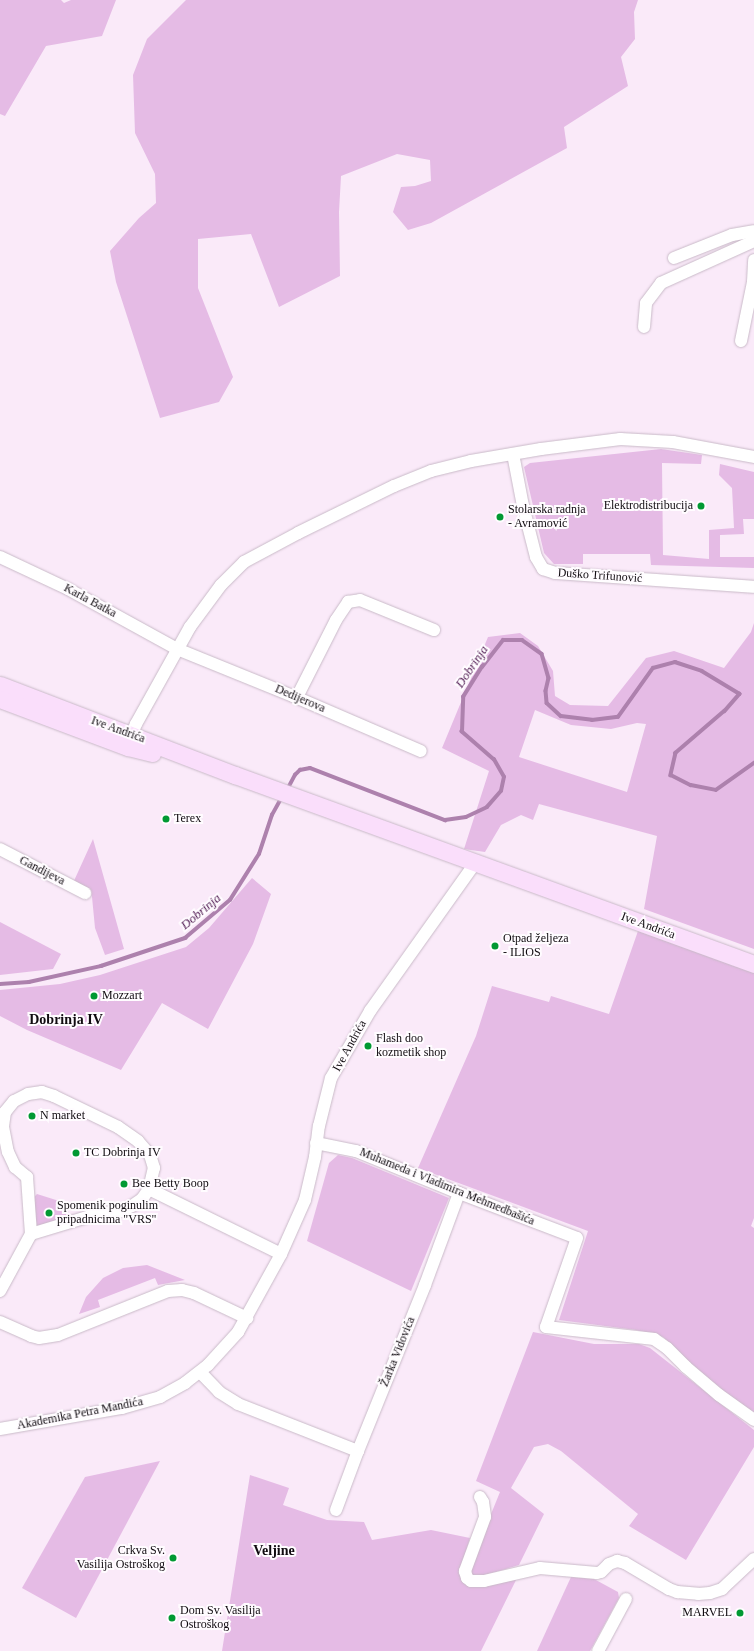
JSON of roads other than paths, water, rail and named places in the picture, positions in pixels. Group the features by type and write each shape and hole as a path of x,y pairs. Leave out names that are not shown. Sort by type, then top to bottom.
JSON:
{"main road":[{"name":"Ive Andrića","path":"0,685 130,741"},
{"name":"Ive Andrića","path":"0,700 267,786 754,964"}],"street":[{"path":"674,258 732,235 754,231"},
{"path":"644,327 646,303 661,283 754,241"},
{"path":"741,340 753,282 754,260"},
{"path":"130,741 136,724 177,650 205,604 244,562 312,526 394,486 431,471 513,454 588,442 641,439 673,442 754,457"},
{"name":"Duško Trifunović","path":"513,454 523,506 536,557 542,569 555,573 754,587"},
{"name":"Karla Batka","path":"0,557 68,589 177,650"},
{"path":"296,697 336,620 348,602 360,600 434,630"},
{"name":"Dedijerova","path":"177,650 296,697 421,751"},
{"name":"Gandijeva","path":"0,849 85,893"},
{"name":"Ive Andrića","path":"281,1254 305,1200 315,1157 316,1143 326,1094 331,1078 370,1011 475,863"},
{"path":"0,1291 31,1234 27,1177 15,1167 8,1152 3,1127 3,1110 20,1097 42,1092 54,1096 118,1127 138,1141 150,1155 154,1168 149,1189 142,1199 122,1212 97,1214 31,1234"},
{"name":"Muhameda i Vladimira Mehmedbašića","path":"316,1143 356,1151 459,1193 577,1238 546,1327 654,1339 667,1348 686,1367 719,1395 754,1420"},
{"path":"149,1189 281,1254"},
{"name":"Žarka Vidovića","path":"336,1510 358,1451 425,1285 459,1193"},
{"name":"Akademika Petra Mandića","path":"0,1429 122,1408 147,1402 168,1394 200,1372 227,1345 247,1318 281,1254"},
{"path":"0,1322 39,1338 58,1335 168,1291 182,1290 194,1293 247,1318"},
{"path":"200,1372 219,1392 238,1404 358,1451"},
{"path":"480,1497 483,1502 485,1517 465,1571 467,1578 471,1580 484,1580 540,1568 597,1573 605,1569 609,1564 617,1561 625,1563 669,1589 677,1592 698,1594 710,1593 722,1589 754,1560"},
{"path":"598,1651 626,1599"}],"waterway":[{"name":"Dobrinja","path":"287,790 295,775 300,770 310,768 445,820 466,817 487,807 501,791 504,777 494,760 462,732 463,697 482,667 503,640 522,640 542,654 549,678 546,691 547,703 561,716 592,720 618,717 653,668 675,662 702,671 740,694 725,711 676,753 671,775 691,785 716,790 754,763"},
{"name":"Dobrinja","path":"0,984 29,982 101,966 185,938 230,900 259,854 272,815 282,797"}],"place":[{"name":"Elektrodistribucija","path":"701,506"},
{"name":"Stolarska radnja - Avramović","path":"500,517"},
{"name":"Terex","path":"166,819"},
{"name":"Otpad željeza - ILIOS","path":"495,946"},
{"name":"Mozzart","path":"94,996"},
{"name":"Flash doo kozmetik shop","path":"368,1046"},
{"name":"N market","path":"32,1116"},
{"name":"TC Dobrinja IV","path":"76,1153"},
{"name":"Bee Betty Boop","path":"124,1184"},
{"name":"Spomenik poginulim pripadnicima \"VRS\"","path":"49,1213"},
{"name":"Crkva Sv. Vasilija Ostroškog","path":"173,1558"},
{"name":"MARVEL","path":"740,1613"},
{"name":"Dom Sv. Vasilija Ostroškog","path":"172,1618"}],"district":[{"name":"Dobrinja IV","path":"66,1020"},
{"name":"Veljine","path":"274,1551"}]}
